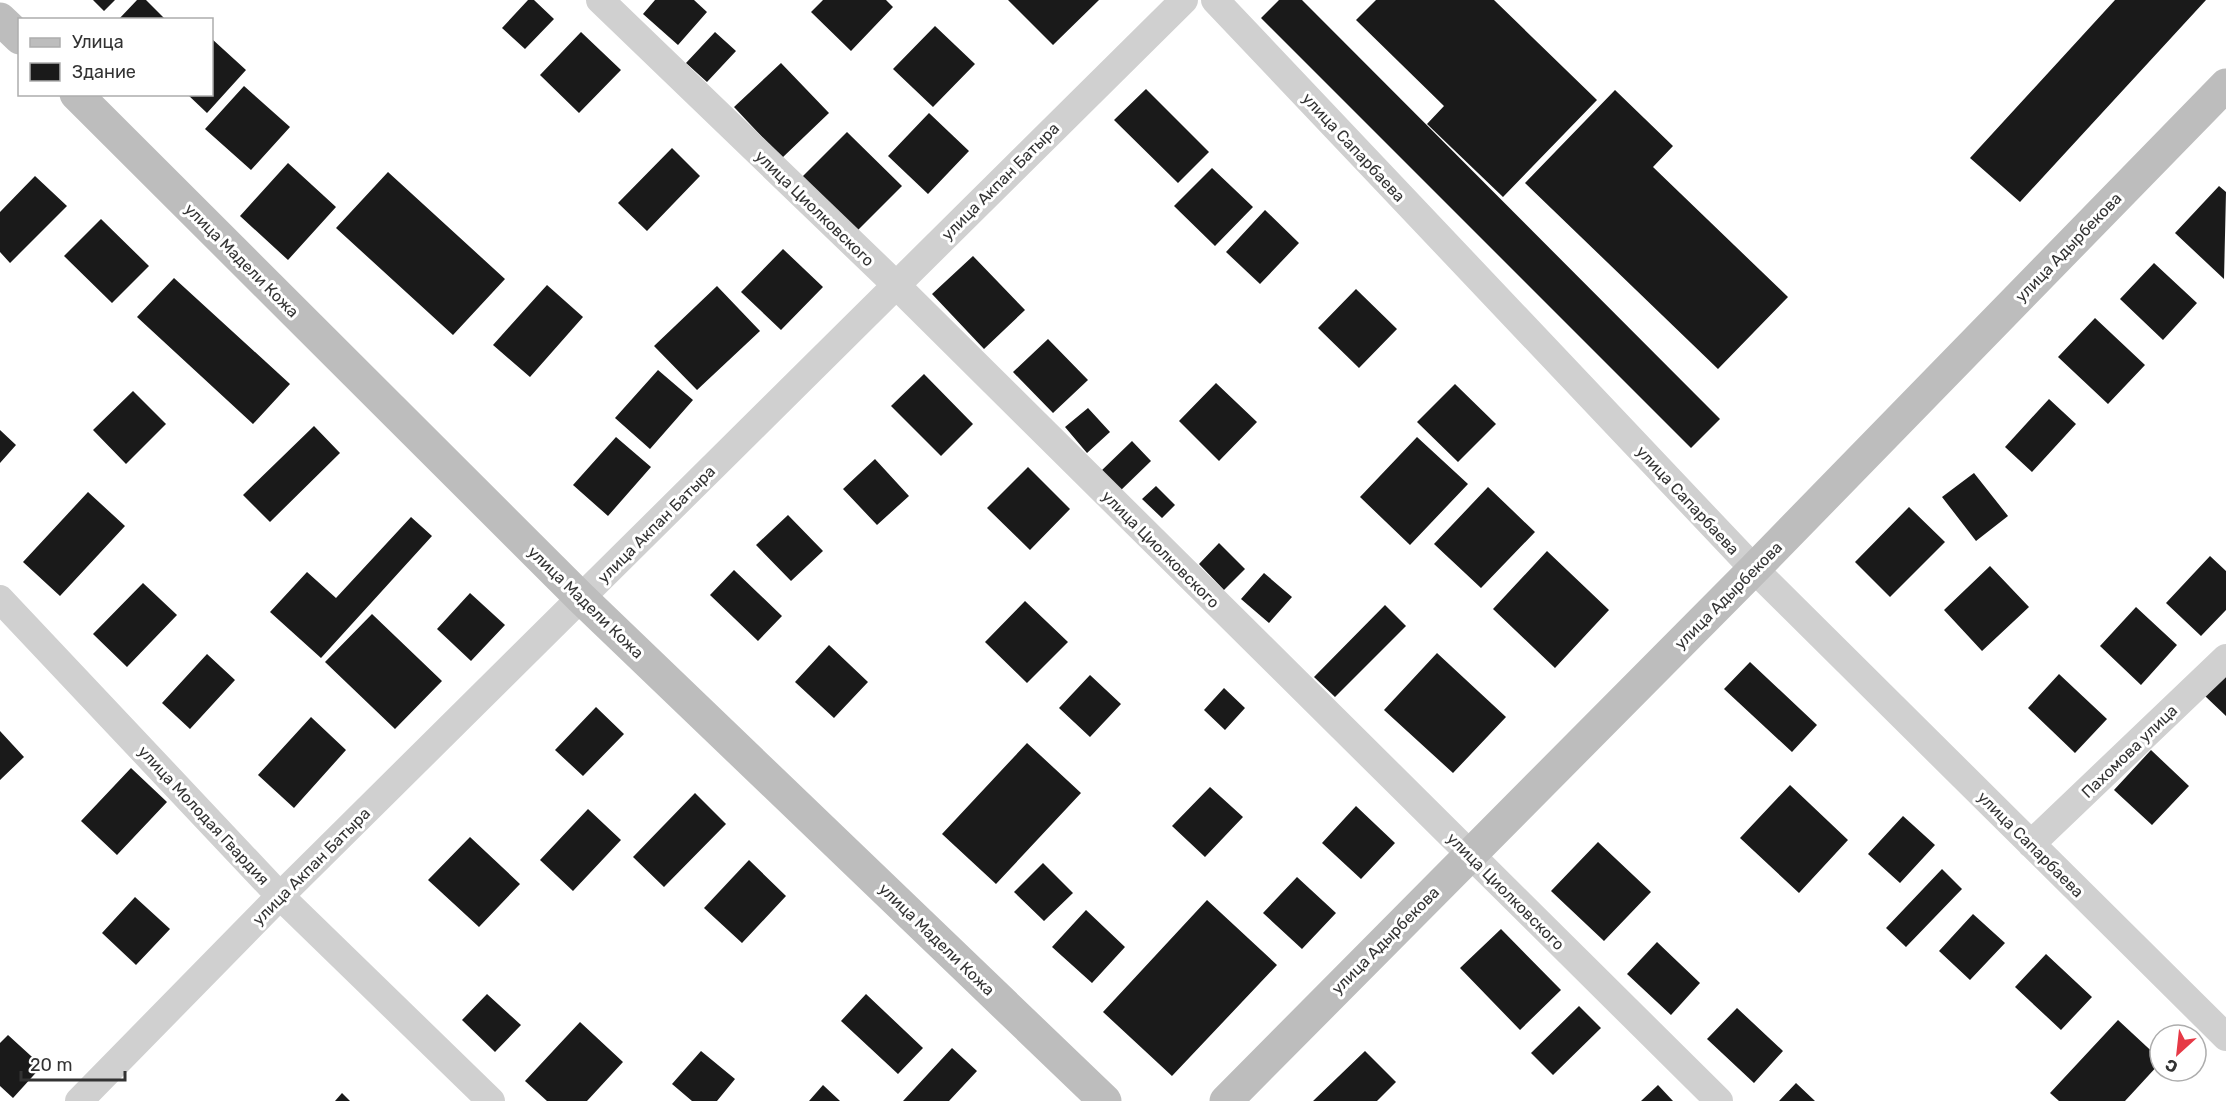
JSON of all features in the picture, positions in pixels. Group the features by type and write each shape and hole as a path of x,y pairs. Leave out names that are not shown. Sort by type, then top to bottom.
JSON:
{"main road":[{"path":"0,19 18,36"},
{"name":"улица Адырбекова","path":"1226,1101 1754,569 2226,85"},
{"name":"улица Мадели Кожа","path":"78,96 581,598 1106,1101"}],"street":[{"name":"улица Циолковского","path":"600,0 895,284 1719,1101"},
{"name":"улица Акпан Батыра","path":"79,1101 280,896 1184,0"},
{"name":"улица Сапарбаева","path":"1215,0 1754,569 2226,1036"},
{"name":"улица Молодая Гвардия","path":"0,599 280,896 491,1101"},
{"name":"Пахомова улица","path":"2031,844 2226,658"}],"building":[{"path":"93,0 115,0 104,11"},
{"path":"137,0 146,0 164,18 120,18"},
{"path":"528,0 534,0 554,19 525,49 502,28"},
{"path":"655,0 694,0 707,12 678,45 643,14"},
{"path":"823,0 886,0 893,7 851,51 811,12"},
{"path":"1008,0 1099,0 1053,45"},
{"path":"1279,0 1302,0 1720,419 1691,448 1261,18"},
{"path":"1376,0 1494,0 1597,100 1503,197 1427,124 1444,106 1356,20"},
{"path":"2115,0 2206,0 2020,202 1970,158"},
{"path":"935,26 975,64 933,107 893,69"},
{"path":"581,32 621,70 579,113 540,75"},
{"path":"715,32 736,51 707,82 686,63"},
{"path":"213,40 246,70 207,113 189,96 213,96"},
{"path":"781,63 829,113 782,158 734,107"},
{"path":"244,86 290,127 251,170 205,129"},
{"path":"1146,89 1209,152 1178,183 1114,120"},
{"path":"1615,90 1673,146 1653,167 1788,297 1718,369 1525,183"},
{"path":"929,113 969,151 928,194 888,156"},
{"path":"847,132 902,186 857,231 801,178"},
{"path":"672,148 700,176 647,231 618,203"},
{"path":"288,163 336,207 288,260 240,216"},
{"path":"1212,168 1253,207 1215,246 1174,206"},
{"path":"388,172 505,279 453,335 336,228"},
{"path":"35,176 67,206 10,263 0,252 0,212"},
{"path":"2219,186 2226,192 2224,279 2175,233"},
{"path":"1265,210 1299,243 1260,284 1226,252"},
{"path":"101,219 149,266 112,303 64,256"},
{"path":"783,249 823,287 781,330 741,292"},
{"path":"973,256 1025,310 984,349 932,294"},
{"path":"2154,263 2197,303 2163,340 2120,299"},
{"path":"174,278 290,384 253,424 137,317"},
{"path":"547,285 583,317 530,377 493,345"},
{"path":"717,286 760,331 697,390 654,346"},
{"path":"1356,289 1397,329 1359,368 1318,328"},
{"path":"2095,318 2145,365 2108,404 2058,357"},
{"path":"1048,339 1088,380 1053,413 1013,372"},
{"path":"658,370 693,400 650,449 615,418"},
{"path":"924,374 973,424 941,456 891,406"},
{"path":"1216,383 1257,422 1219,461 1179,421"},
{"path":"1455,384 1496,424 1458,462 1417,422"},
{"path":"133,391 166,424 126,464 93,430"},
{"path":"2049,399 2076,424 2032,472 2005,447"},
{"path":"1088,408 1110,432 1087,453 1065,427"},
{"path":"314,426 340,453 270,522 243,495"},
{"path":"0,430 16,445 0,463"},
{"path":"616,437 651,467 608,516 573,485"},
{"path":"1417,437 1468,484 1410,545 1360,497"},
{"path":"1132,441 1151,461 1118,493 1099,473"},
{"path":"875,459 909,496 877,525 843,489"},
{"path":"1028,467 1070,509 1030,550 987,508"},
{"path":"1974,473 2008,516 1976,541 1942,497"},
{"path":"1156,486 1175,505 1162,518 1142,499"},
{"path":"1488,487 1535,532 1481,588 1434,544"},
{"path":"88,492 125,526 60,596 23,562"},
{"path":"1909,507 1945,542 1890,597 1855,562"},
{"path":"788,515 823,551 791,581 756,545"},
{"path":"411,517 432,536 321,658 270,612 307,572 336,598"},
{"path":"1219,543 1245,569 1224,590 1199,564"},
{"path":"1547,551 1609,610 1555,668 1493,609"},
{"path":"2210,556 2226,571 2226,610 2201,636 2166,603"},
{"path":"1990,566 2029,607 1982,651 1944,610"},
{"path":"734,570 782,616 758,641 710,595"},
{"path":"1264,573 1292,597 1269,623 1241,599"},
{"path":"143,583 177,615 127,667 93,634"},
{"path":"470,593 505,625 471,661 437,629"},
{"path":"1025,601 1068,642 1027,683 985,642"},
{"path":"1385,605 1406,626 1335,697 1314,677"},
{"path":"2136,607 2177,645 2141,685 2100,646"},
{"path":"372,614 442,681 395,729 325,662"},
{"path":"829,645 868,682 834,718 795,682"},
{"path":"1437,653 1506,717 1453,773 1384,710"},
{"path":"207,654 235,680 190,729 162,703"},
{"path":"1750,662 1817,725 1792,752 1724,689"},
{"path":"2226,673 2226,716 2205,696"},
{"path":"2059,674 2107,719 2075,753 2028,708"},
{"path":"1090,675 1121,704 1090,737 1059,708"},
{"path":"1224,688 1245,708 1225,730 1204,710"},
{"path":"596,707 624,734 583,776 555,750"},
{"path":"311,717 346,750 294,808 258,775"},
{"path":"0,731 24,757 0,780"},
{"path":"1027,743 1081,793 996,884 942,834"},
{"path":"2151,750 2189,786 2152,825 2114,790"},
{"path":"131,768 167,802 117,855 81,821"},
{"path":"1790,785 1848,840 1799,893 1740,838"},
{"path":"1210,787 1243,817 1205,857 1172,826"},
{"path":"695,793 726,824 664,887 633,857"},
{"path":"1356,806 1395,843 1361,879 1322,843"},
{"path":"588,809 621,840 573,891 540,860"},
{"path":"1903,816 1935,845 1900,883 1868,854"},
{"path":"470,837 520,884 479,927 428,880"},
{"path":"1598,842 1651,892 1604,941 1551,891"},
{"path":"749,860 786,896 742,943 704,908"},
{"path":"1043,863 1073,893 1044,921 1014,892"},
{"path":"1942,869 1962,889 1906,947 1886,928"},
{"path":"1297,877 1336,913 1302,949 1263,913"},
{"path":"135,897 170,929 136,965 102,933"},
{"path":"1207,900 1277,965 1172,1076 1103,1012"},
{"path":"1086,910 1125,947 1092,983 1052,947"},
{"path":"1973,914 2005,943 1970,980 1939,951"},
{"path":"1501,929 1561,990 1520,1030 1460,968"},
{"path":"1657,942 1700,983 1671,1015 1627,974"},
{"path":"2046,954 2092,997 2061,1030 2015,987"},
{"path":"487,994 521,1025 495,1052 462,1020"},
{"path":"866,994 923,1048 898,1074 841,1021"},
{"path":"1579,1006 1601,1028 1553,1075 1531,1053"},
{"path":"1737,1008 1783,1051 1754,1083 1707,1039"},
{"path":"2118,1020 2148,1048 2148,1076 2125,1101 2059,1101 2050,1093"},
{"path":"580,1022 623,1062 587,1101 547,1101 525,1081"},
{"path":"8,1035 42,1066 13,1098 0,1086 0,1043"},
{"path":"952,1048 977,1071 949,1101 903,1101"},
{"path":"701,1051 735,1079 717,1101 692,1101 672,1084"},
{"path":"1365,1051 1396,1082 1377,1101 1313,1101"},
{"path":"1796,1083 1815,1101 1779,1101"},
{"path":"823,1085 840,1101 809,1101"},
{"path":"1658,1085 1673,1101 1641,1101"},
{"path":"342,1093 350,1101 335,1101"}]}
